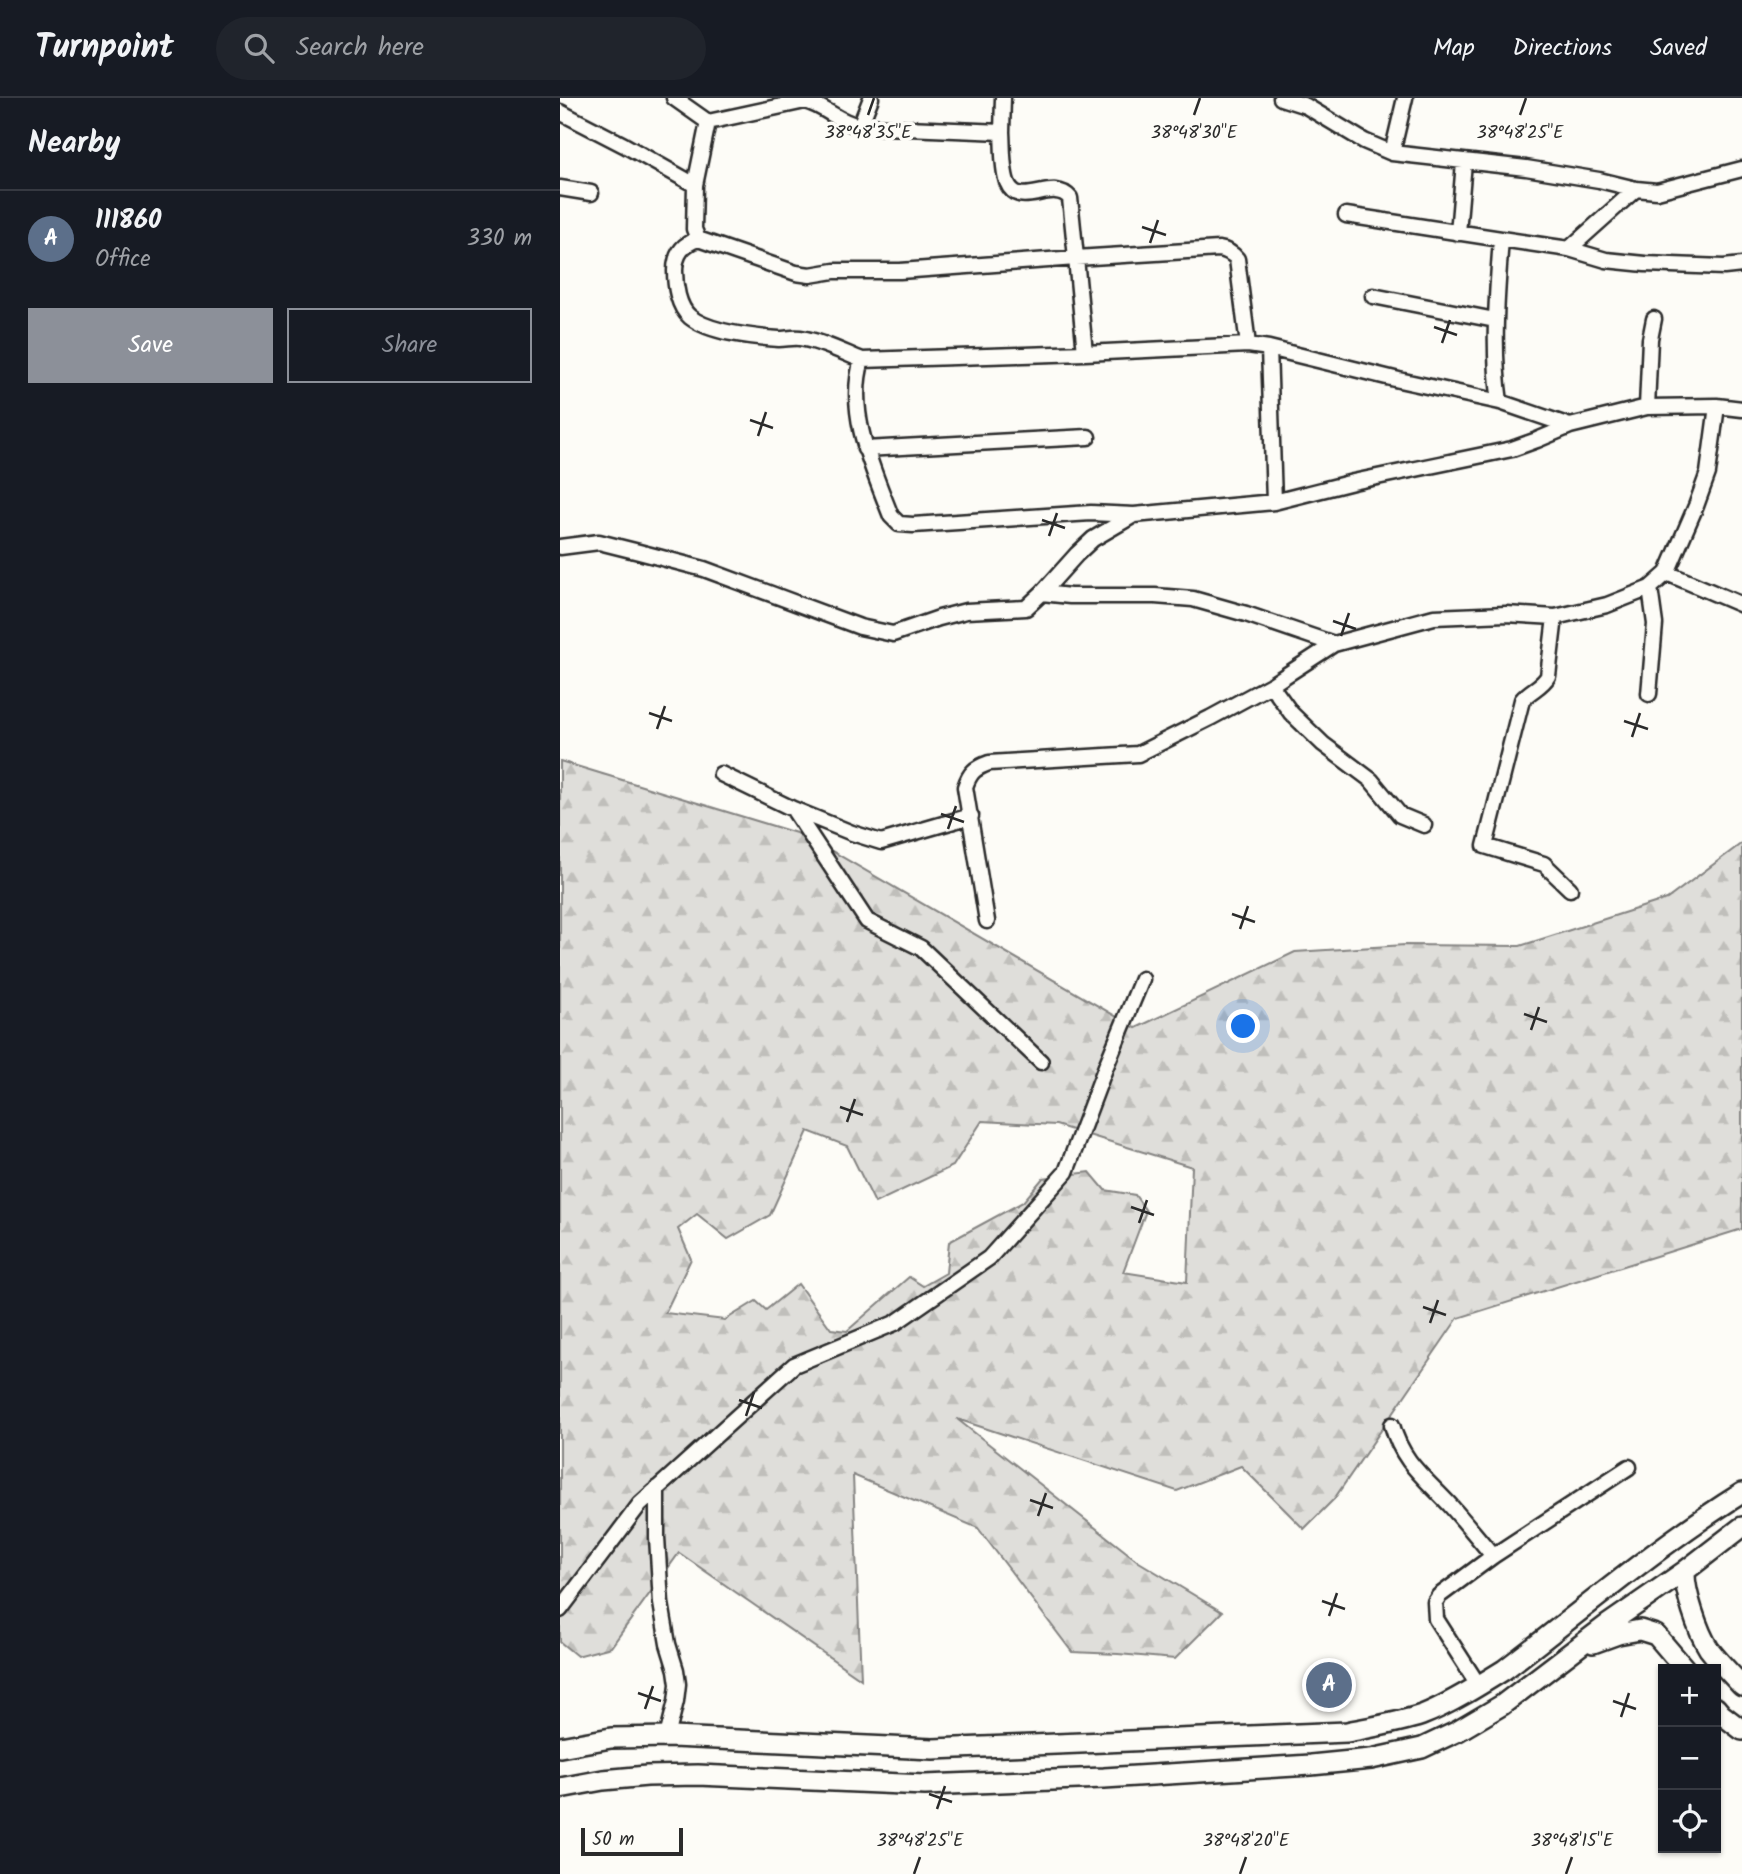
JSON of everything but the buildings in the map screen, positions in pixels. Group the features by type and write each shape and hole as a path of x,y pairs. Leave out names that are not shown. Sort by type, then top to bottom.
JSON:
{"main road":[{"path":"560,1747 611,1738 667,1737 933,1749 1347,1731 1381,1726 1423,1715 1504,1670 1649,1558 1742,1493"},
{"path":"560,1788 603,1780 698,1775 925,1785 1104,1778 1371,1759 1422,1748 1458,1731 1502,1704 1607,1625 1685,1571 1740,1521 1740,1506 1735,1503 1720,1507"},
{"path":"1685,1571 1687,1596 1707,1647 1742,1686"},
{"path":"1575,1650 1629,1631 1640,1630 1656,1635 1681,1664"},
{"path":"1552,1634 1575,1650"},
{"path":"1721,1714 1742,1730"}],"street":[{"path":"674,98 708,122 804,100 850,125 1002,132"},
{"path":"860,126 871,98"},
{"path":"1003,98 1002,132 1006,180 1011,188 1027,196 1058,189 1070,198 1085,353"},
{"path":"1280,98 1306,106 1364,141 1392,153 1538,170 1657,191 1742,169"},
{"path":"1392,153 1405,98"},
{"path":"560,112 695,185"},
{"path":"698,239 694,229 695,185 708,122"},
{"path":"1458,233 1464,162"},
{"path":"560,188 592,193"},
{"path":"1569,249 1636,189"},
{"path":"1346,215 1569,249 1606,260 1724,267 1742,265"},
{"path":"1248,345 1237,259 1227,250 900,271 834,271 810,275 796,273 698,239 682,248 677,256 675,269 682,307 689,316 706,325 739,335 811,340 862,360 1248,345 1500,402 1570,426"},
{"path":"1500,402 1496,320 1501,239"},
{"path":"1373,296 1496,320"},
{"path":"1647,407 1650,339 1654,319"},
{"path":"1269,348 1274,502"},
{"path":"862,360 856,378 865,449 891,516 899,524 913,525 1091,513 1134,515 1274,502 1353,482 1512,449 1570,426 1647,407 1717,406 1742,409"},
{"path":"987,921 965,787 969,775 976,767 989,763 1138,754 1271,685 1334,644 1434,617 1506,614 1555,617 1607,605 1650,588 1667,573 1708,473 1717,406"},
{"path":"865,449 1088,437"},
{"path":"560,547 599,542 639,552 704,569 860,626 893,634 966,611 1026,608 1093,539 1134,515"},
{"path":"1667,573 1742,605"},
{"path":"1649,694 1655,624 1650,588"},
{"path":"1042,593 1193,599 1334,644"},
{"path":"1555,617 1548,676 1545,682 1522,700 1485,846 1544,864 1570,890"},
{"path":"1271,685 1291,713 1323,744 1371,780 1400,815 1424,825"},
{"path":"721,774 793,809 881,842 971,816"},
{"path":"793,809 867,921 921,948 1041,1062"},
{"path":"560,1611 640,1504 794,1366 895,1323 989,1258 1066,1172 1142,979"},
{"path":"1392,1425 1396,1442 1406,1459 1493,1556"},
{"path":"1479,1686 1436,1619 1435,1602 1439,1596 1493,1556 1629,1467"},
{"path":"657,1488 661,1603 667,1644 677,1670 678,1684 667,1737"}],"green space":[{"path":"560,761 806,836 1136,1028 1295,952 1405,945 1520,946 1667,899 1742,843 1742,1229 1458,1318 1334,1499 1304,1529 1241,1466 1177,1491 957,1419 1139,1562 1222,1612 1175,1659 1072,1652 978,1528 853,1475 861,1679 679,1553 611,1647 577,1656 560,1642","holes":["982,1121 1056,1125 1192,1167 1187,1282 1123,1272 1146,1211 1135,1195 1105,1190 1090,1172 1043,1178 1023,1202 949,1242 946,1273 923,1286 909,1277 847,1331 831,1329 798,1284 766,1310 756,1301 725,1320 665,1313 691,1259 678,1229 697,1214 728,1239 770,1215 808,1131 847,1146 875,1203 953,1166"]}],"place":[{"name":"111860","path":"1329,1685"}]}
